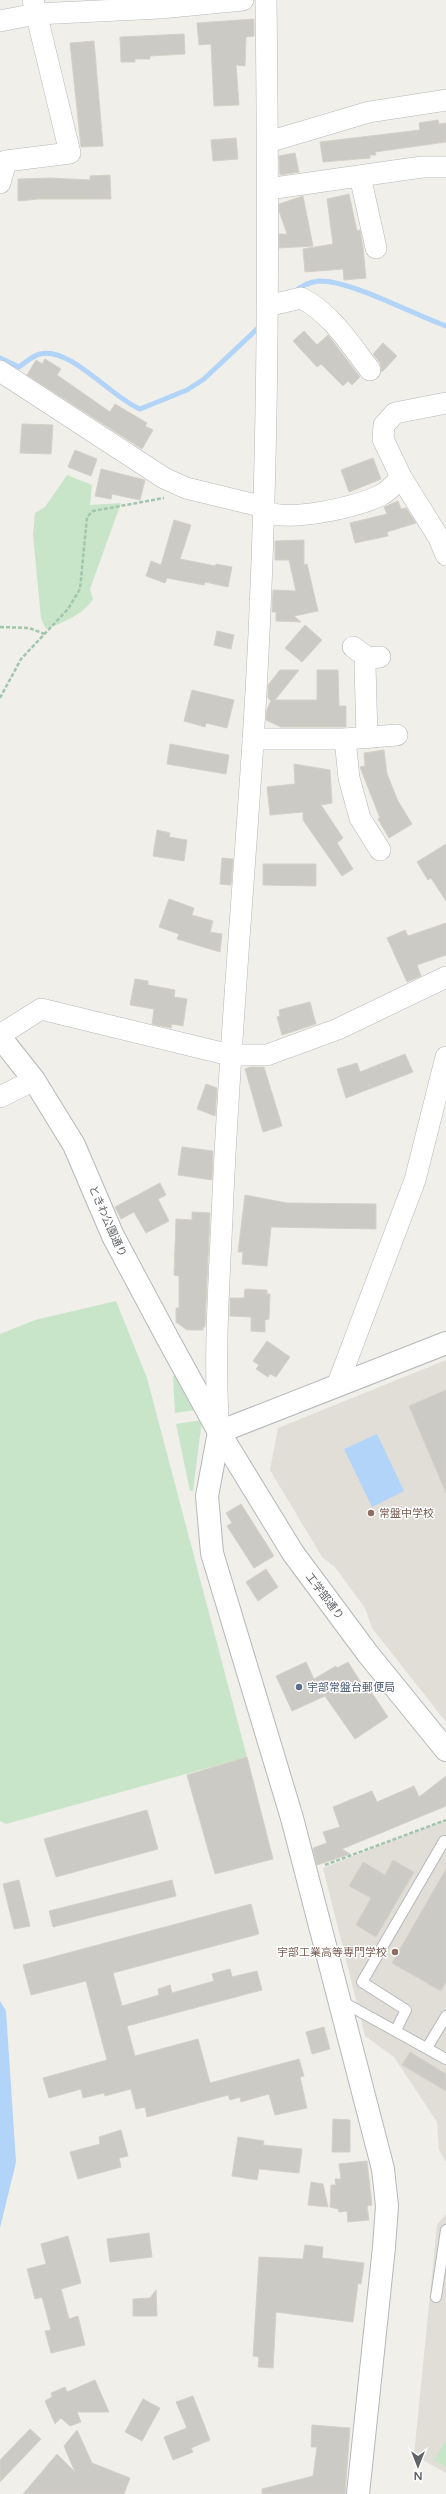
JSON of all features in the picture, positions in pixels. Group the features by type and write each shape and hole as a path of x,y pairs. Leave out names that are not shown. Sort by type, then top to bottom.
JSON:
{"street":[{"path":"0,21 34,7 160,4 242,0"},
{"path":"266,0 268,189 264,510 253,739 230,1056 215,1361 219,1432 207,1496 212,1553 306,1872 341,2001 383,2169 386,2206 384,2247 358,2494"},
{"path":"0,182 6,161 70,153 34,7"},
{"path":"268,142 369,112 446,100"},
{"path":"268,189 422,167 446,167"},
{"path":"360,176 376,248"},
{"path":"267,306 301,298 312,303 342,332 370,370"},
{"path":"0,372 164,478 186,488 264,510 271,515 288,515 334,510 382,495 401,477"},
{"path":"446,403 395,413 384,425 383,439 401,477 439,538 446,555"},
{"path":"367,654 365,665 367,738"},
{"path":"253,739 345,739 397,735"},
{"path":"345,739 349,778 360,818 380,850"},
{"path":"0,1036 41,1009 230,1056 267,1056 338,1028 446,978"},
{"name":"ときわ公園通り","path":"0,1036 34,1080 74,1145 113,1236 219,1432"},
{"path":"337,1386 415,1180 446,1057"},
{"path":"0,1097 34,1080"},
{"path":"219,1432 446,1343"},
{"name":"工学部通り","path":"219,1432 293,1553 368,1654 446,1750"}],"lane":[{"path":"396,2030 406,2010 362,1982 444,1841 446,1842"},
{"path":"341,2001 396,2030 446,2059"},
{"path":"427,2048 446,2016"},
{"path":"436,2297 446,2230"}],"path":[{"path":"0,698 21,659 68,609 80,590 87,517 93,511 160,500 186,488"},
{"path":"0,626 29,628 45,634"},
{"path":"306,1872 446,1820"}],"shaded area":[{"name":"常盤中学校","path":"446,1360 446,1722 372,1628 365,1608 335,1567 322,1557 270,1470 278,1428"},
{"name":"宇部工業高等専門学校","path":"446,1820 446,2162 439,2150 437,2122 394,2057 365,2036 323,1868"},
{"path":"446,2214 446,2473 414,2455 437,2225"}],"green space":[{"path":"67,475 92,485 90,505 121,503 90,589 93,599 78,614 66,621 46,629 41,618 33,535 35,513 45,507"},
{"path":"116,1301 147,1378 247,1757 6,1824 0,1821 0,1334 35,1320"},
{"path":"177,1374 196,1410 175,1413 173,1376"},
{"path":"202,1420 193,1491 190,1491 176,1424"},
{"path":"446,2440 446,2467 434,2460"}],"water":[{"path":"377,1434 404,1491 372,1507 344,1449"},
{"path":"0,2001 6,2011 16,2162 0,2228"}],"building":[{"path":"254,19 254,36 246,37 245,66 236,65 239,105 214,106 211,44 199,45 197,23"},
{"path":"184,34 185,54 150,56 150,59 135,59 135,62 121,62 120,37"},
{"path":"94,41 103,146 81,147 70,43"},
{"path":"438,120 439,124 446,123 446,142 375,152 376,155 370,155 370,158 323,162 320,142 420,130 419,123"},
{"path":"236,138 238,159 213,161 211,140"},
{"path":"295,153 299,172 280,175 279,156"},
{"path":"110,175 111,199 39,199 18,201 18,179 50,178 90,180 90,176"},
{"path":"349,194 357,231 360,230 366,278 344,280 343,269 305,272 303,249 333,244 327,199"},
{"path":"303,196 313,246 279,248 279,234 287,234 279,211 279,204"},
{"path":"304,331 317,345 328,335 360,377 352,385 348,381 343,386 321,364 317,367 293,341"},
{"path":"383,343 397,356 382,372 380,363 373,354"},
{"path":"45,359 61,369 57,375 110,412 115,404 147,423 145,426 153,430 142,449 27,375 36,360 42,364"},
{"path":"22,424 53,425 51,454 20,453"},
{"path":"75,450 97,459 91,476 68,467"},
{"path":"373,458 381,479 349,492 341,470"},
{"path":"101,469 145,480 140,500 112,494 111,499 95,496"},
{"path":"398,501 401,509 406,508 416,523 387,532 388,536 355,543 350,523 387,514 384,507"},
{"path":"174,520 191,525 180,559 215,566 216,564 232,567 228,587 205,582 204,585 167,578 165,583 146,576 151,561 161,565"},
{"path":"304,540 304,565 307,564 318,611 294,616 301,622 276,621 276,612 272,612 273,590 296,591 289,560 275,560 275,541"},
{"path":"305,625 322,640 302,662 285,648"},
{"path":"217,631 234,635 231,649 214,645"},
{"path":"280,670 299,670 275,700 317,700 317,670 338,670 339,706 346,706 346,727 281,727 266,720 267,709 271,701 268,698 268,685"},
{"path":"192,690 234,700 227,728 206,723 205,727 184,721"},
{"path":"170,744 229,755 226,774 167,764"},
{"path":"384,750 387,774 398,801 412,824 389,838 378,819 380,818 360,767 365,766 364,753"},
{"path":"294,764 330,770 332,803 321,805 343,838 337,843 353,869 342,876 303,820 303,812 270,815 267,787 295,784"},
{"path":"157,830 170,833 169,837 187,840 184,861 153,856"},
{"path":"446,844 446,901 431,878 428,880 417,862"},
{"path":"222,858 233,859 231,885 220,884"},
{"path":"263,864 316,864 316,886 263,885"},
{"path":"169,899 194,908 192,915 213,921 210,932 222,934 220,952 177,939 179,934 159,927"},
{"path":"446,923 446,955 417,965 421,976 407,982 387,938 405,930 408,936"},
{"path":"135,979 148,981 148,985 175,990 174,997 187,999 183,1026 172,1024 171,1028 152,1024 154,1009 130,1005"},
{"path":"310,1002 316,1024 282,1035 277,1017 280,1016 279,1010"},
{"path":"405,1054 413,1072 346,1098 337,1069 357,1063 360,1072"},
{"path":"250,1067 264,1067 282,1126 263,1132 245,1069"},
{"path":"206,1084 217,1088 215,1116 197,1109"},
{"path":"182,1147 213,1151 212,1180 178,1175"},
{"path":"160,1183 166,1195 158,1199 169,1221 146,1233 134,1212 121,1219 115,1207"},
{"path":"245,1195 287,1203 376,1204 376,1229 271,1227 267,1266 242,1264 243,1252 238,1252"},
{"path":"192,1212 210,1213 205,1327 203,1327 203,1330 187,1330 176,1322 176,1308 179,1308 179,1276 174,1275 176,1219 192,1220"},
{"path":"245,1289 267,1290 267,1294 270,1294 269,1319 265,1320 265,1332 251,1331 251,1317 230,1316 230,1298 244,1298"},
{"path":"267,1341 290,1357 276,1377 270,1374 268,1377 256,1369 259,1365 253,1361"},
{"path":"446,1390 446,1493 409,1406"},
{"path":"241,1504 274,1556 254,1568 227,1526 232,1523 226,1513"},
{"path":"266,1569 278,1587 258,1601 246,1582"},
{"path":"306,1662 314,1679 336,1666 337,1668 348,1662 365,1689 368,1687 388,1717 355,1739 325,1696 292,1711 276,1676"},
{"path":"247,1757 273,1859 215,1874 187,1775"},
{"path":"446,1776 446,1806 342,1849 350,1854 317,1865 313,1848 327,1843 323,1832 340,1827 333,1807 372,1791 377,1802 414,1786 419,1797"},
{"path":"147,1810 158,1849 56,1877 44,1839"},
{"path":"393,1860 414,1872 376,1937 356,1925 371,1898 349,1886 363,1862 385,1875"},
{"path":"446,1869 446,1982 441,1991 392,1963"},
{"path":"19,1880 30,1926 14,1929 3,1884"},
{"path":"172,1880 176,1896 53,1927 49,1911"},
{"path":"251,1904 259,1934 113,1973 122,2006 159,1995 158,1989 170,1985 172,1993 214,1981 212,1974 230,1969 232,1977 257,1971 262,1990 127,2026 135,2056 198,2039 210,2083 299,2059 304,2076 300,2077 307,2108 275,2115 269,2094 241,2102 240,2097 230,2100 228,2095 147,2117 145,2107 136,2109 131,2089 105,2096 104,2093 83,2098 81,2089 49,2098 43,2078 107,2060 86,1981 31,1995 23,1965"},
{"path":"324,2027 330,2049 312,2054 306,2032"},
{"path":"410,2052 446,2074 446,2091 402,2065"},
{"path":"333,2119 350,2120 350,2152 332,2152"},
{"path":"121,2130 128,2156 119,2158 121,2167 78,2179 70,2152 100,2144 99,2137"},
{"path":"238,2137 264,2141 263,2145 302,2149 299,2173 259,2169 257,2180 232,2176"},
{"path":"367,2161 372,2205 367,2206 369,2220 348,2222 347,2211 339,2212 338,2209 330,2207 331,2185 336,2185 335,2179 341,2179 339,2164"},
{"path":"311,2182 323,2184 328,2207 308,2205"},
{"path":"149,2233 152,2257 110,2262 107,2239"},
{"path":"68,2236 81,2283 61,2289 69,2319 78,2316 85,2345 51,2353 45,2331 51,2330 42,2297 35,2299 27,2269 46,2264 41,2244"},
{"path":"305,2245 323,2247 322,2258 364,2263 361,2284 358,2283 353,2322 276,2312 273,2368 258,2367 259,2357 253,2356 259,2257 303,2259"},
{"path":"156,2290 157,2316 133,2316 133,2299 150,2298"},
{"path":"95,2380 109,2412 77,2412 81,2422 70,2426 61,2418 55,2424 45,2401 52,2397 51,2393 65,2387 67,2392"},
{"path":"193,2396 210,2440 191,2448 193,2452 173,2460 164,2437 187,2428 176,2402"},
{"path":"143,2399 160,2408 142,2441 125,2432"},
{"path":"312,2425 350,2428 345,2494 262,2494 262,2489 313,2476 317,2447 311,2447"},
{"path":"30,2429 41,2439 0,2482 0,2460"},
{"path":"77,2430 92,2463 130,2478 124,2494 23,2494 57,2454 75,2472 64,2446"}],"waterway":[{"path":"295,292 300,287 312,282 333,282 365,292 446,326"},
{"path":"0,358 19,367 40,354 52,354 64,358 91,374 117,395 140,409 187,390 204,379 257,329"}],"place":[{"name":"常盤中学校","path":"371,1513"},
{"name":"宇部常盤台郵便局","path":"299,1687"},
{"name":"宇部工業高等専門学校","path":"395,1952"}]}
